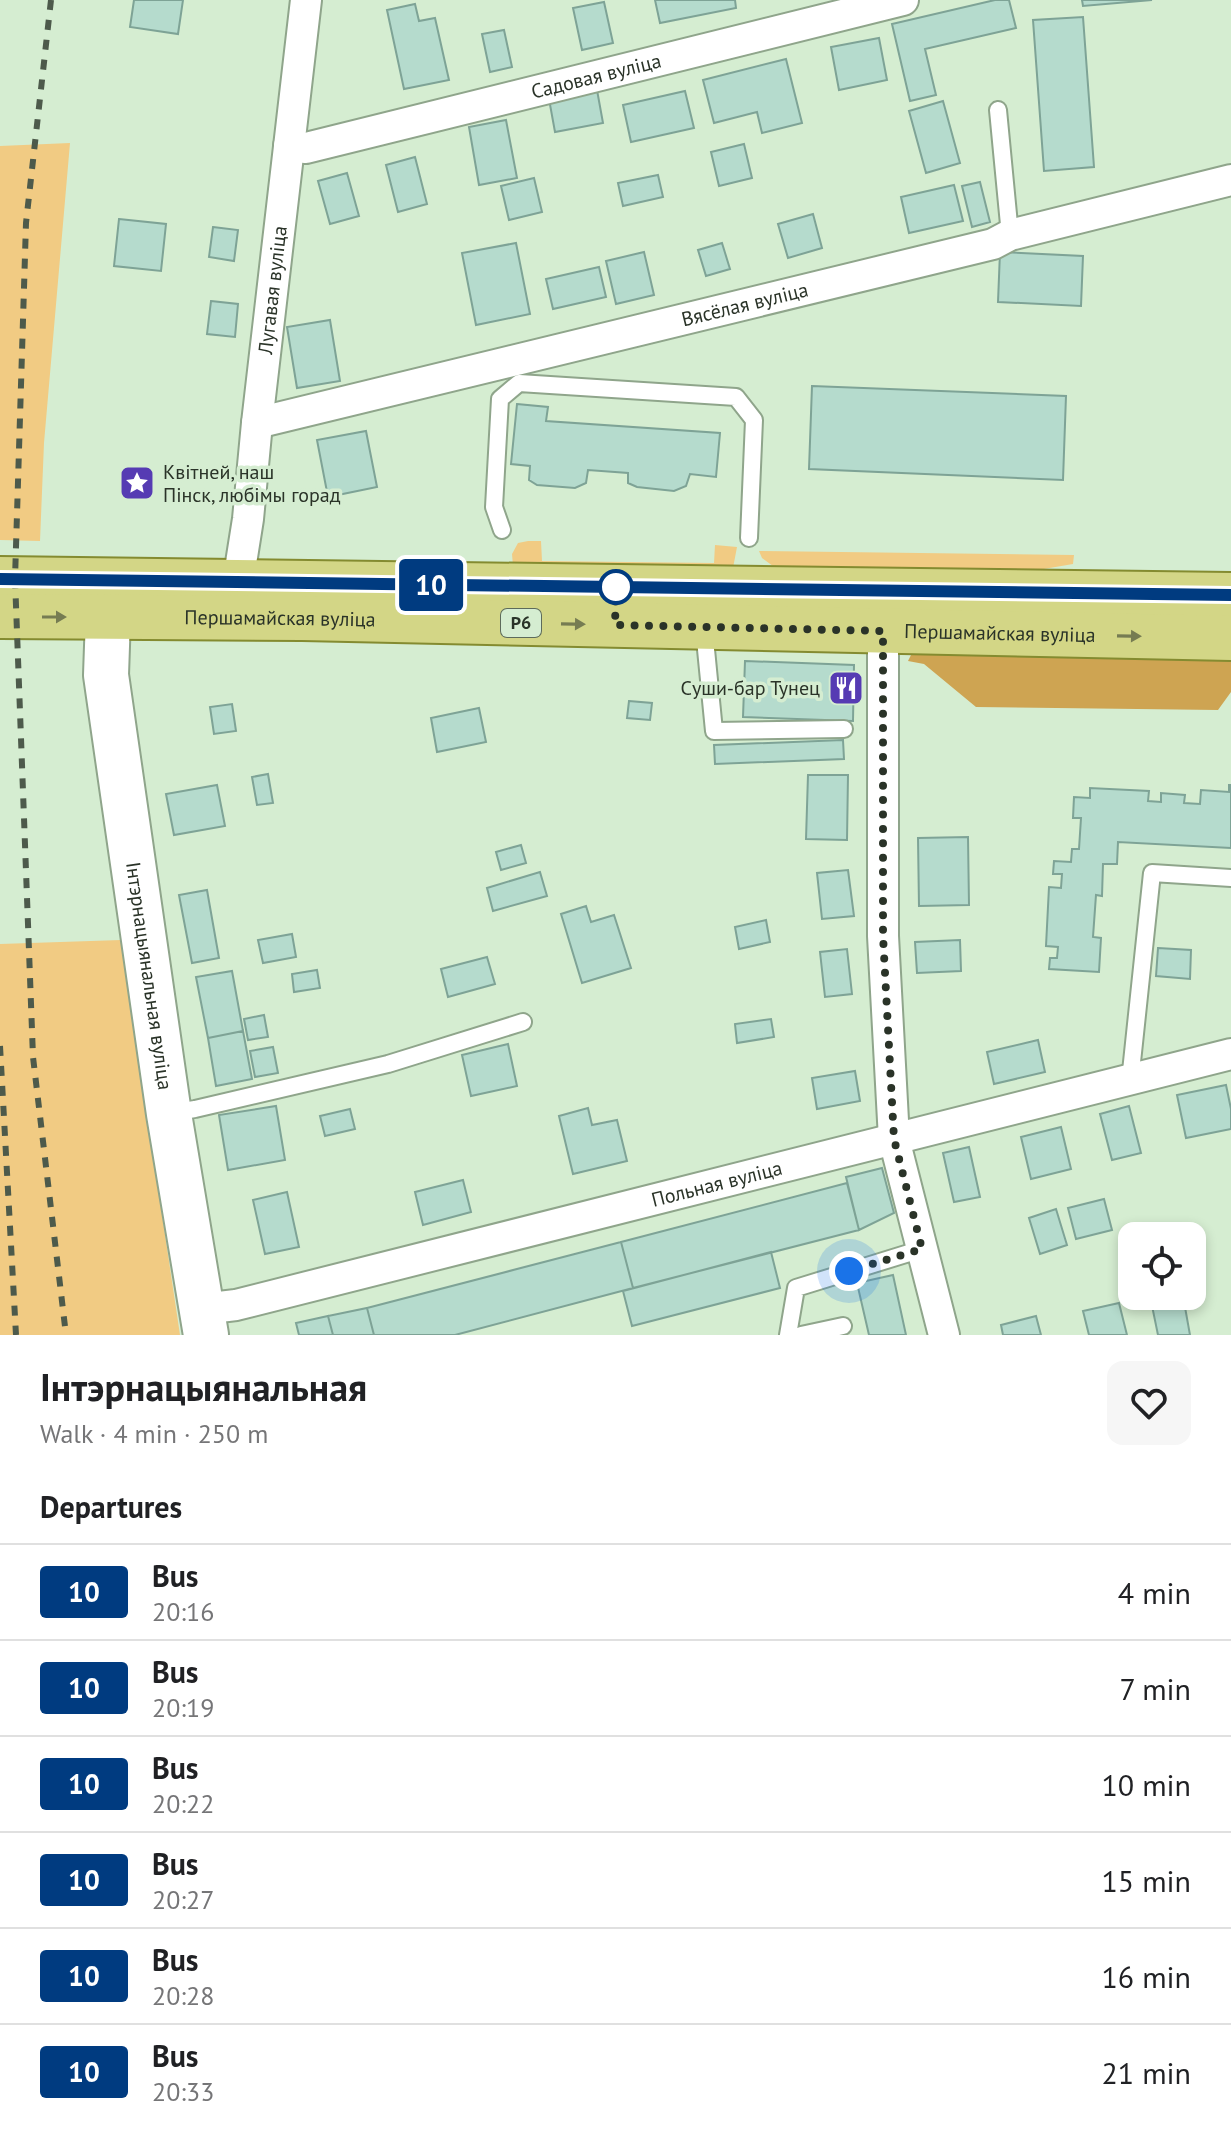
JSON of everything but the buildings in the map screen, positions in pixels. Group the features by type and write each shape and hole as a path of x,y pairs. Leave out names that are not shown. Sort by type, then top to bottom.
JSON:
{"main road":[{"name":"Першамайская вуліца","path":"0,579 1231,595"},
{"name":"Першамайская вуліца","path":"0,616 317,618 1231,638"},
{"name":"Інтэрнацыянальная вуліца","path":"108,617 106,675 169,1114 204,1322"}],"street":[{"name":"Лугавая вуліца","path":"238,582 248,519 306,0"},
{"name":"Садовая вуліца","path":"289,146 306,148 903,0"},
{"name":"Вясёлая вуліца","path":"257,423 993,244 1010,235 1231,180"},
{"path":"883,631 883,936 894,1139 944,1335"},
{"name":"Польная вуліца","path":"204,1322 236,1305 1231,1054"}],"lane":[{"path":"998,110 1010,235"},
{"path":"502,530 494,507 500,399 519,383 736,397 754,420 749,538"},
{"path":"704,627 714,731 844,729"},
{"path":"1130,1081 1152,873 1231,878"},
{"path":"169,1114 388,1064 523,1022"},
{"path":"788,1335 796,1288 922,1249"},
{"path":"801,1335 843,1326"}],"shaded area":[{"path":"70,143 44,443 40,541 0,540 0,146"},
{"path":"541,541 542,561 714,563 715,545 737,547 733,568 513,566 512,554 518,543"},
{"path":"759,551 1074,555 1073,564 1008,575 777,569 762,558"},
{"path":"912,653 1231,655 1231,692 1218,710 976,707 924,664 908,661"},
{"path":"121,940 180,1335 0,1335 0,944"}],"railway":[{"path":"51,0 26,223 15,579 33,1057 66,1335"},
{"path":"0,1046 16,1335"}],"bus line":[{"name":"10","path":"0,579 1231,595"}],"place":[{"name":"Квітней, наш Пінск, любімы горад","path":"137,483"},
{"name":"Суши-бар Тунец","path":"846,688"}],"route":[{"path":"616,587 615,625 883,631 883,936 894,1139 922,1249 849,1271"}]}
